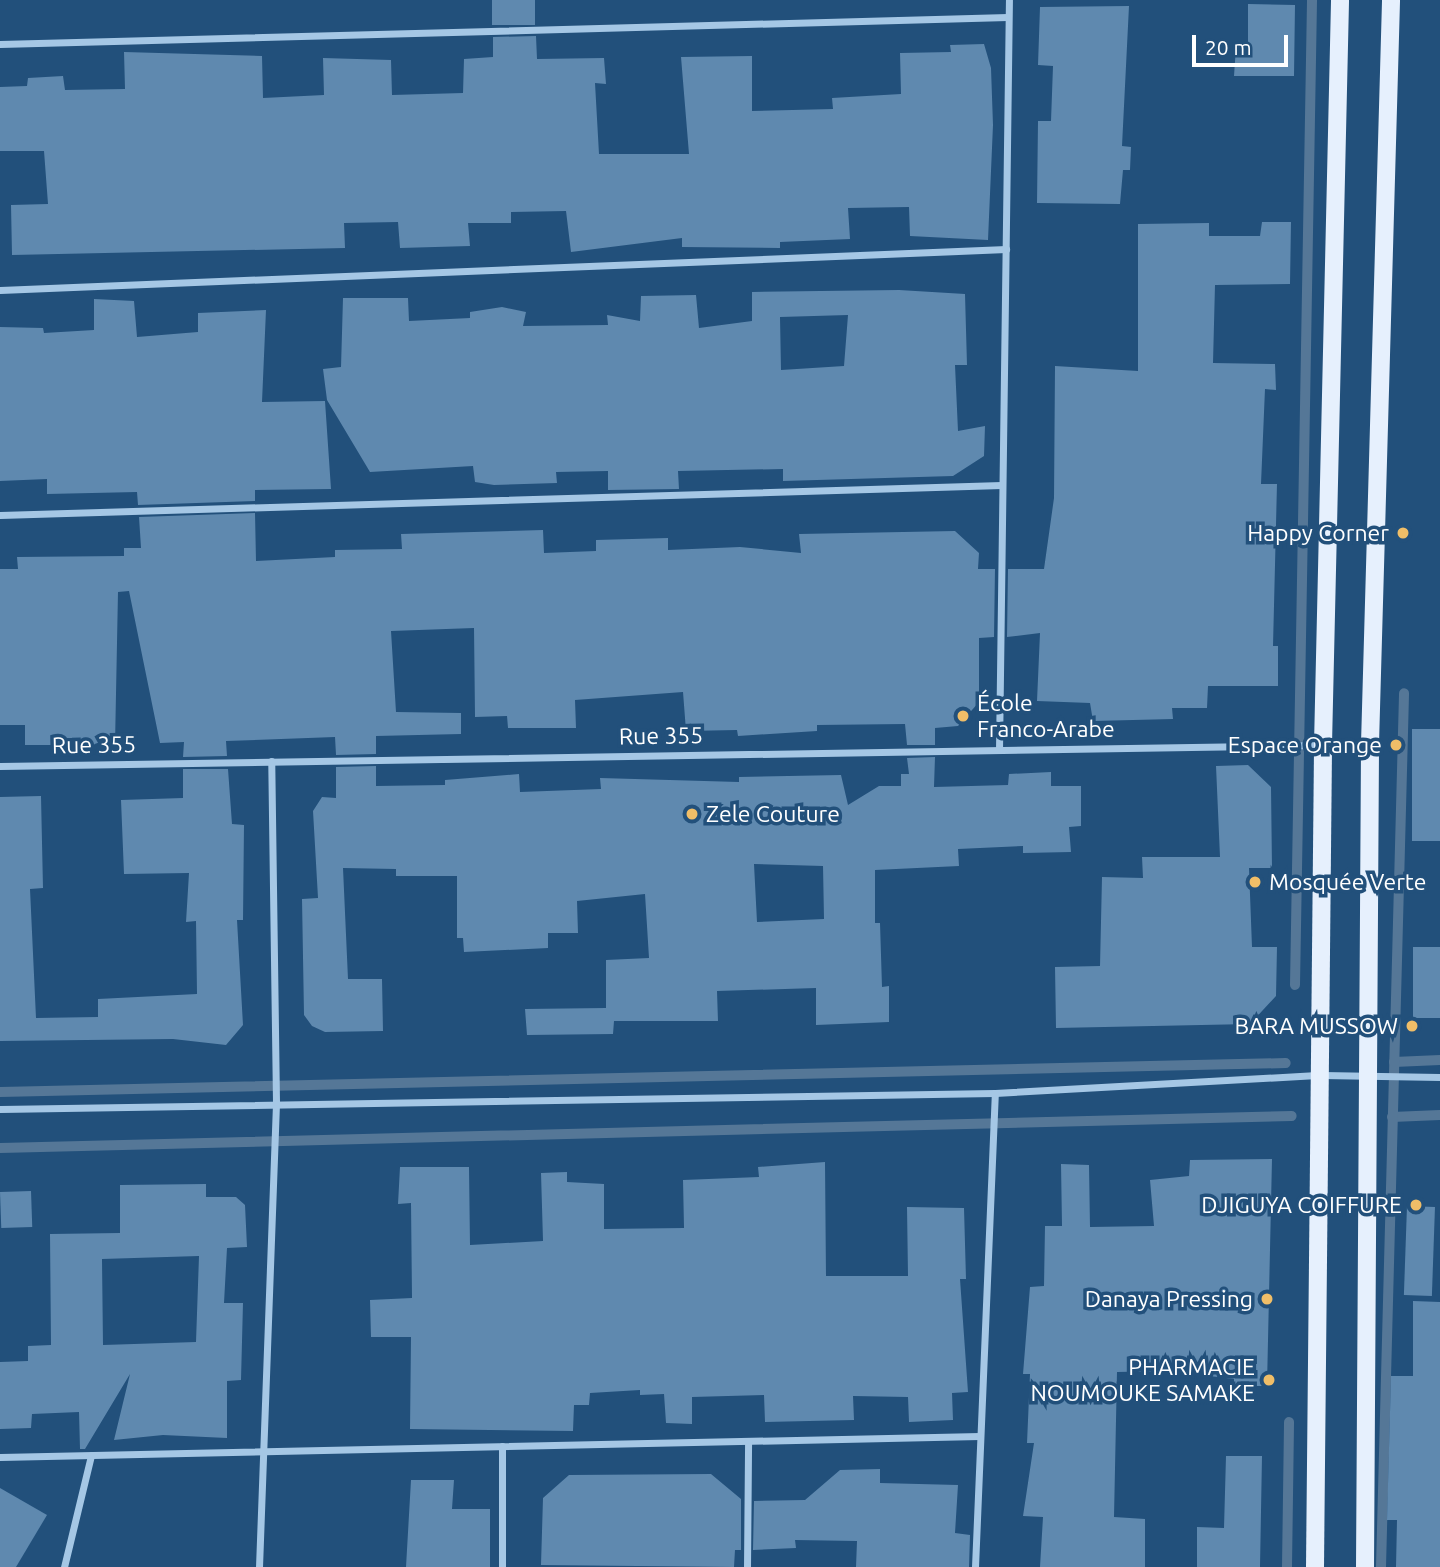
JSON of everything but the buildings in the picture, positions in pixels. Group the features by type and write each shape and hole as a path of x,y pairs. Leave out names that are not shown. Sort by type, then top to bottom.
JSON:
{"main road":[{"path":"1315,1567 1322,1075 1322,745 1339,0"},
{"path":"1365,1567 1371,1077 1370,744 1391,0"}],"street":[{"path":"999,750 1009,0"},
{"path":"0,44 1008,17"},
{"path":"0,290 1006,249"},
{"path":"0,515 1002,485"},
{"name":"Rue 355","path":"0,766 1322,745"},
{"path":"259,1567 276,1102 271,761"},
{"path":"0,1109 276,1102 995,1093 1322,1075 1440,1077"},
{"path":"975,1567 995,1093"},
{"path":"0,1457 980,1436"},
{"path":"747,1567 748,1441"},
{"path":"502,1446 502,1567"},
{"path":"64,1567 91,1455"}],"waterway":[{"path":"1295,985 1312,0"},
{"path":"1381,1567 1404,693"},
{"path":"1394,1062 1440,1060"},
{"path":"0,1092 1286,1063"},
{"path":"1392,1117 1440,1115"},
{"path":"0,1148 1292,1116"},
{"path":"1287,1567 1289,1422"}],"place":[{"name":"Happy Corner","path":"1403,533"},
{"name":"École Franco-Arabe","path":"963,716"},
{"name":"Espace Orange","path":"1396,745"},
{"name":"Zele Couture","path":"692,814"},
{"name":"Mosquée Verte","path":"1255,882"},
{"name":"BARA MUSSOW","path":"1412,1026"},
{"name":"DJIGUYA COIFFURE","path":"1416,1205"},
{"name":"Danaya Pressing","path":"1267,1299"},
{"name":"PHARMACIE NOUMOUKE SAMAKE","path":"1269,1380"}]}
